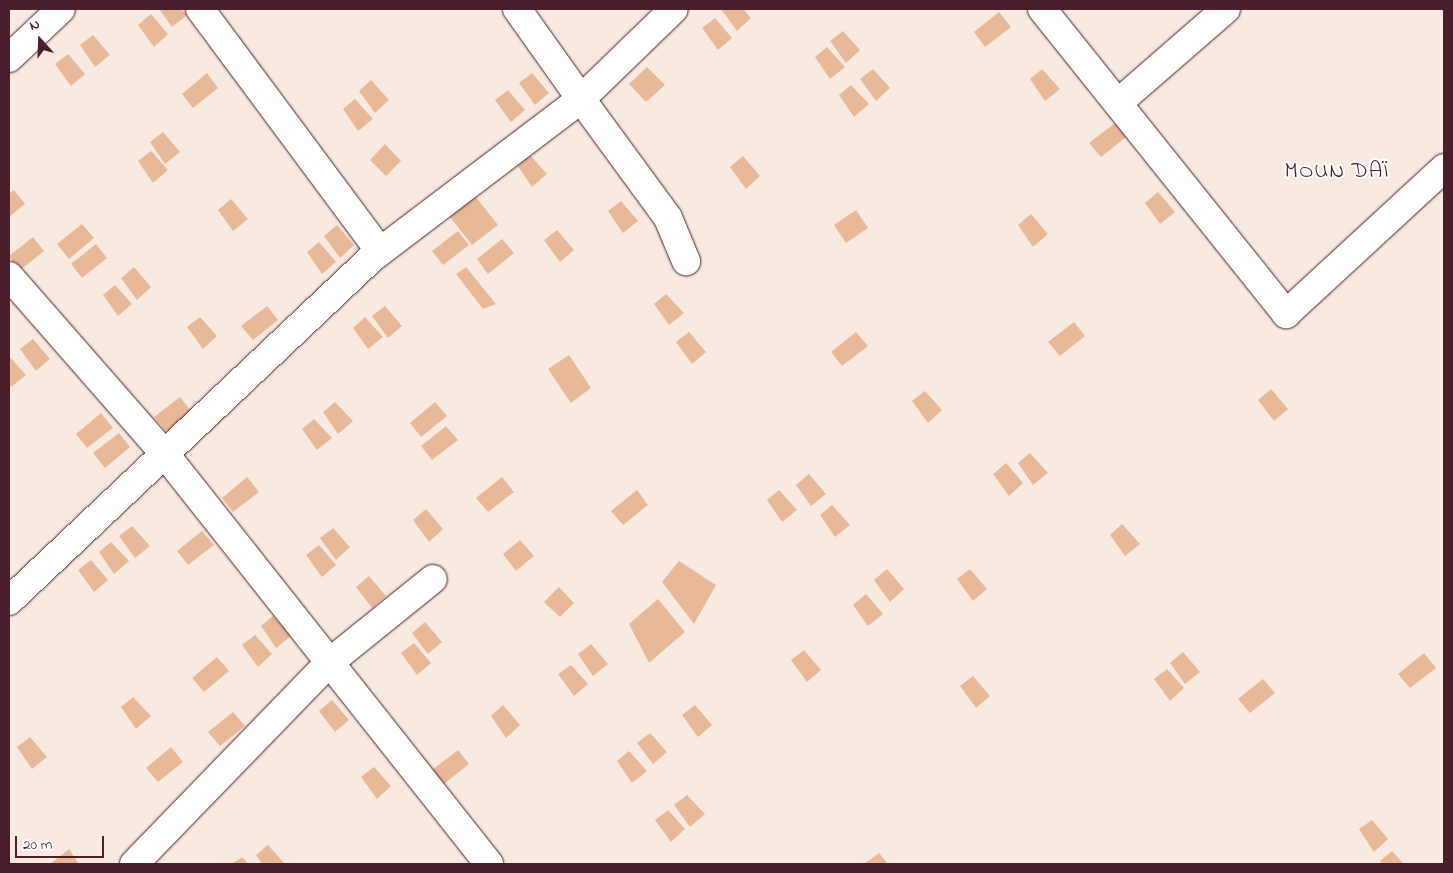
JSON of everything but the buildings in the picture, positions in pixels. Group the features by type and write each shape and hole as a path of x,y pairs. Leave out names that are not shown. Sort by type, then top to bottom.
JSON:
{"street":[{"path":"9,58 60,9"},
{"path":"200,9 380,251"},
{"path":"517,9 668,218 686,261"},
{"path":"9,601 380,251 581,99 674,9"},
{"path":"1042,9 1286,314 1444,168"},
{"path":"1118,103 1226,9"},
{"path":"9,276 164,453 489,864"},
{"path":"134,864 330,662 433,579"}],"district":[{"name":"MOUN DAÏ","path":"1337,173"}]}
